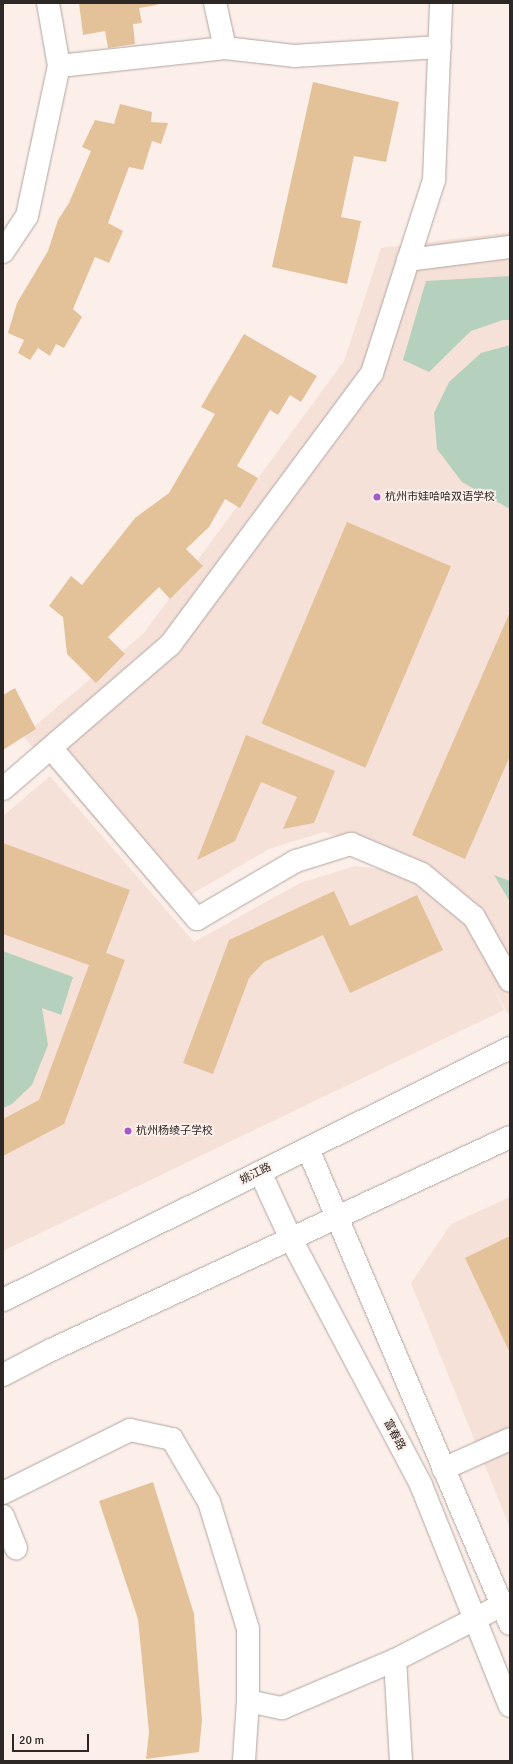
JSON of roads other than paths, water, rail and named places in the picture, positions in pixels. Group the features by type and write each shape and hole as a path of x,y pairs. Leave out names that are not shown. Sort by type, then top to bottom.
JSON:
{"street":[{"path":"3,252 27,216 58,66 48,3"},
{"path":"215,3 225,48"},
{"path":"3,789 170,645 372,373 434,180 442,3"},
{"path":"58,66 225,48 294,56 440,47"},
{"path":"408,260 510,247"},
{"path":"51,748 197,919 296,861 351,844 422,874 474,917 510,981"},
{"name":"姚江路","path":"3,1300 510,1048"},
{"path":"3,1375 510,1137"},
{"path":"248,1700 282,1708 395,1660 476,1618 506,1614 308,1149"},
{"name":"富春路","path":"260,1172 291,1239 421,1485 476,1618 510,1706"},
{"path":"3,1493 130,1430 172,1439 209,1502 248,1629 248,1700 244,1761"},
{"path":"443,1469 510,1439"},
{"path":"3,1516 16,1549"},
{"path":"395,1660 402,1761"}],"place":[{"name":"杭州市娃哈哈双语学校","path":"377,497"},
{"name":"杭州杨绫子学校","path":"128,1131"}]}
